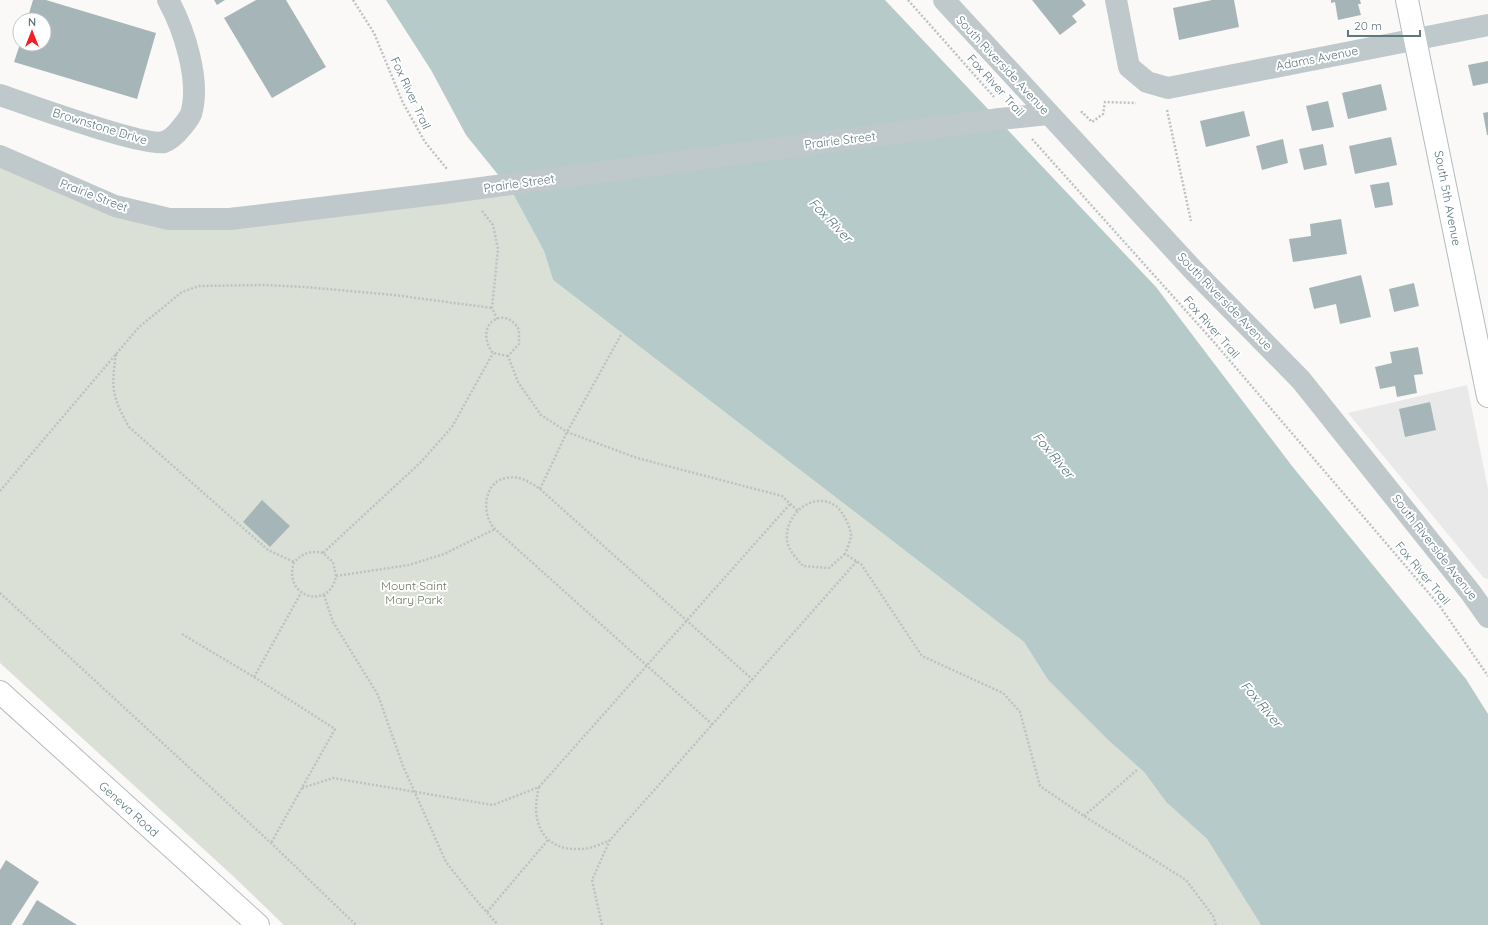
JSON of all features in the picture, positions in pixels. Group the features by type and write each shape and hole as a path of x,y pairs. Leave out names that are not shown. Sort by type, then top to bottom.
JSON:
{"main road":[{"name":"South 5th Avenue","path":"1407,0 1488,396"},
{"name":"Geneva Road","path":"0,692 258,925"}],"street":[{"name":"Brownstone Drive","path":"0,95 119,134 150,142 164,142 177,134 190,115 194,99 194,78 187,46 168,0"},
{"name":"South Riverside Avenue","path":"944,0 1195,272 1302,380 1462,581 1488,617"},
{"name":"Adams Avenue","path":"1116,0 1129,66 1147,82 1168,88 1488,25"},
{"name":"Prairie Street","path":"0,156 115,206 169,219 230,219 444,193 1006,118 1055,121"}],"path":[{"name":"Fox River Trail","path":"353,0 374,33 403,103 424,142 448,172"},
{"name":"Fox River Trail","path":"908,0 1006,118 1038,146 1213,341 1439,605 1488,676"},
{"path":"1038,146 1055,121 1082,112 1092,122 1103,114 1105,102 1143,104"},
{"path":"1166,106 1191,221"},
{"path":"477,206 493,224 498,249 492,308 497,319"},
{"path":"0,491 139,327 182,292 199,286 264,285 305,287 394,295 492,308"},
{"path":"505,318 512,321 520,330 519,344 508,356 493,353 487,345 486,337 490,324 497,319 505,318"},
{"path":"540,489 567,432 621,335"},
{"path":"323,553 421,462 452,427 493,353"},
{"path":"116,354 112,381 116,405 129,427 268,550 294,562"},
{"path":"508,356 518,382 541,415 567,432 637,458 782,496 798,510"},
{"path":"713,725 495,529 488,520 486,504 491,488 499,480 505,478 521,478 540,489 753,680"},
{"path":"811,502 825,502 836,506 847,520 851,536 846,554 829,568 803,566 793,555 787,541 791,518 798,510 811,502"},
{"path":"610,840 582,849 558,846 548,840 537,822 535,800 539,787 790,504"},
{"path":"336,576 409,565 444,554 495,529"},
{"path":"312,551 323,553 332,562 336,576 332,588 324,595 313,596 301,593 295,587 291,578 294,562 308,552 312,551"},
{"path":"846,554 861,564 922,656 1003,693 1020,712 1040,786 1084,816 1186,880 1213,916 1216,925"},
{"path":"602,925 592,880 610,840 858,562"},
{"path":"0,593 271,843 356,925"},
{"path":"254,677 301,593"},
{"path":"324,595 333,622 378,695 403,766 446,862 498,925"},
{"path":"182,634 254,677 335,729 271,843"},
{"path":"1084,816 1137,770"},
{"path":"302,788 333,778 493,804 539,787"},
{"path":"487,912 548,840"}],"shaded area":[{"path":"1467,385 1488,489 1488,579 1484,578 1348,413"}],"green space":[{"name":"Mount Saint Mary Park","path":"0,167 109,215 512,192 544,251 553,280 1024,642 1048,680 1108,740 1144,772 1166,802 1207,839 1261,925 284,925 233,876 0,663"}],"water":[{"name":"Fox River","path":"386,0 885,0 1156,287 1292,466 1466,679 1488,714 1488,925 1261,925 1207,839 1166,802 1144,772 1108,740 1048,680 1024,642 553,280 544,251 512,192 466,135 431,70"}],"building":[{"path":"33,0 46,0 156,33 137,99 14,62 17,52 52,52 52,12 29,12"},
{"path":"214,0 225,0 217,5"},
{"path":"256,0 286,0 326,67 272,98 224,18"},
{"path":"1032,0 1082,0 1086,5 1072,16 1077,22 1060,35"},
{"path":"1212,0 1234,0 1239,27 1179,40 1173,8"},
{"path":"1331,0 1360,0 1361,4 1358,4 1361,15 1338,20 1335,2 1331,3"},
{"path":"1488,61 1488,83 1473,86 1468,65"},
{"path":"1381,84 1387,110 1348,119 1342,93"},
{"path":"1328,101 1334,127 1312,131 1306,106"},
{"path":"1244,111 1250,136 1206,147 1200,121"},
{"path":"1488,112 1488,135 1487,135 1483,113"},
{"path":"1391,137 1397,165 1355,174 1349,146"},
{"path":"1283,139 1288,163 1262,170 1256,146"},
{"path":"1323,144 1327,165 1304,170 1299,149"},
{"path":"1389,182 1393,205 1375,208 1370,185"},
{"path":"1341,219 1347,254 1293,262 1289,239 1311,236 1310,224"},
{"path":"1361,275 1371,317 1340,324 1336,304 1314,309 1309,288"},
{"path":"1414,283 1419,306 1394,312 1389,289"},
{"path":"1418,347 1423,374 1414,375 1417,393 1397,397 1395,386 1380,389 1375,367 1392,363 1390,352"},
{"path":"1430,402 1436,430 1405,437 1399,409"},
{"path":"262,500 290,526 270,547 243,522"},
{"path":"6,860 39,882 11,925 0,925 0,870"},
{"path":"37,900 77,925 22,925"}]}
